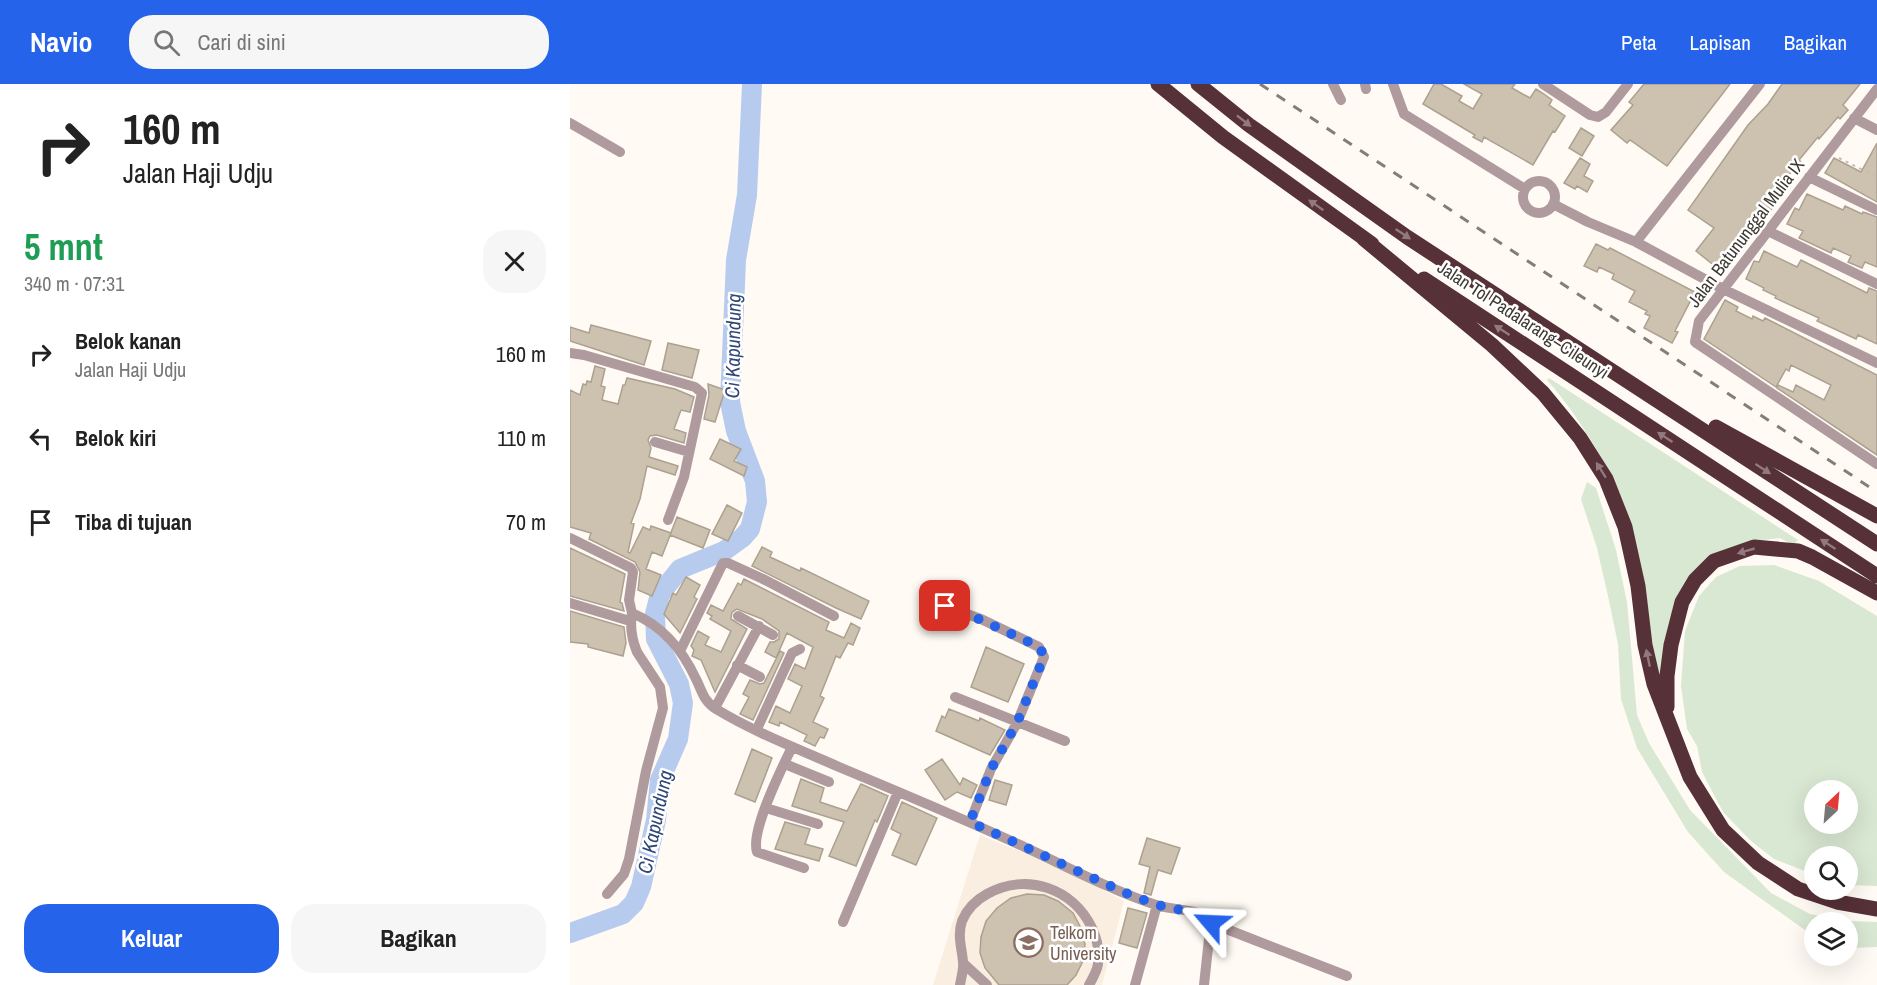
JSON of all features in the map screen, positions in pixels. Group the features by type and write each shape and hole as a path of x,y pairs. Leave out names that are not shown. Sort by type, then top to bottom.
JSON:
{"highway":[{"name":"Jalan Tol Padalarang–Cileunyi","path":"1158,84 1223,137 1364,239 1877,576"},
{"name":"Jalan Tol Padalarang–Cileunyi","path":"1198,84 1249,125 1407,237 1877,544"},
{"path":"1364,239 1492,345 1543,393 1580,438 1606,479 1625,527 1638,586 1654,684 1690,777 1723,830 1751,856 1798,889 1837,902 1877,909"},
{"path":"1661,402 1700,418 1877,516"},
{"path":"1667,713 1667,676 1671,645 1682,603 1695,580 1714,561 1754,548 1798,551 1877,593"}],"street":[{"path":"1334,84 1341,100"},
{"path":"1393,84 1404,114 1525,189"},
{"path":"1543,84 1590,115 1598,117 1606,112 1628,84"},
{"path":"1636,242 1760,84"},
{"name":"Jalan Batununggal Mulia IX","path":"1877,89 1699,321 1695,342 1877,464"},
{"path":"1854,118 1877,130"},
{"path":"570,123 620,152"},
{"path":"1809,177 1877,210"},
{"path":"1532,182 1547,183 1554,190 1553,204 1541,212 1531,210 1523,198 1525,189 1532,182"},
{"path":"1553,204 1636,242 1723,289 1877,363"},
{"path":"1768,231 1877,284"},
{"path":"570,353 695,387 702,393 684,477 668,520"},
{"path":"655,442 689,452"},
{"path":"570,538 631,568 633,575 629,600 634,617 637,652 660,687 663,708 646,771 629,859 624,874 607,894"},
{"path":"680,651 723,563 728,563 763,579 834,615"},
{"path":"927,600 981,620 1040,647 1044,657 1017,723 991,769 970,822"},
{"path":"570,603 634,617 666,633 680,651 704,698 715,708 792,747 970,822 1128,894 1157,905 1210,918 1204,985"},
{"path":"738,616 773,635"},
{"path":"715,708 759,626"},
{"path":"757,729 792,653 800,649"},
{"path":"737,665 760,677"},
{"path":"955,697 1065,741"},
{"path":"792,747 755,840 757,852 804,868"},
{"path":"784,764 829,782"},
{"path":"843,922 898,792"},
{"path":"766,808 818,824"},
{"path":"960,985 963,963 959,936 963,921 969,909 979,898 1010,885 1044,886 1061,893 1077,905 1086,916 1095,934 1099,950 1098,965 1089,985"},
{"path":"1135,985 1157,905"},
{"path":"1211,923 1347,976"},
{"path":"963,963 987,985"}],"path":[{"path":"1828,152 1877,177"}],"shaded area":[{"name":"Telkom University","path":"980,835 1056,866 1124,901 1102,985 933,985"}],"green space":[{"path":"1549,378 1798,540 1793,545 1780,538 1754,541 1686,582 1662,692 1605,464 1578,420 1547,380"},
{"path":"1587,482 1596,488 1616,550 1627,602 1637,715 1649,743 1690,810 1771,893 1806,912 1804,912 1804,929 1724,872 1688,832 1637,748 1621,699 1618,644 1608,596 1597,548 1581,499"},
{"path":"1774,565 1819,581 1877,616 1877,886 1858,885 1858,846 1804,846 1804,871 1774,859 1751,841 1723,812 1702,772 1697,746 1687,729 1681,686 1685,631 1699,596 1716,577 1740,566"},
{"path":"1858,921 1877,922 1877,947 1858,948"}],"building":[{"path":"1434,84 1441,84 1462,96 1459,101 1473,109 1482,94 1464,84 1515,84 1512,88 1530,98 1536,89 1552,100 1549,105 1565,116 1555,132 1553,131 1533,165 1484,137 1482,142 1473,137 1475,135 1423,104"},
{"path":"1644,84 1730,84 1667,166 1630,140 1627,143 1611,130 1633,105 1629,102"},
{"path":"1782,84 1860,84 1843,105 1848,110 1840,119 1838,117 1819,139 1818,137 1799,160 1801,162 1779,185 1781,186 1772,197 1778,202 1769,212 1764,207 1746,228 1752,233 1741,245 1737,242 1716,267 1696,251 1714,228 1688,210 1748,125 1768,104"},
{"path":"1581,128 1594,136 1582,156 1569,148"},
{"path":"1877,143 1877,202 1825,173 1834,158 1861,172"},
{"path":"1580,158 1590,164 1584,176 1593,181 1587,192 1577,186 1575,189 1564,183"},
{"path":"1807,194 1843,210 1845,206 1862,214 1863,212 1877,217 1877,267 1865,262 1862,268 1848,262 1851,256 1833,248 1831,253 1799,238 1803,231 1787,224 1795,208 1799,210"},
{"path":"1596,244 1608,250 1610,248 1695,292 1675,331 1678,332 1672,343 1644,328 1650,316 1645,314 1647,311 1629,302 1635,291 1612,279 1614,274 1599,267 1597,272 1584,266"},
{"path":"1764,251 1797,267 1801,260 1867,293 1869,288 1877,291 1877,344 1858,335 1856,339 1817,321 1819,318 1775,298 1776,296 1763,290 1764,288 1746,279 1754,261 1759,262"},
{"path":"1725,300 1738,307 1736,311 1752,319 1753,316 1763,321 1765,318 1877,375 1877,455 1777,388 1778,385 1793,392 1796,385 1824,400 1831,385 1791,365 1789,371 1786,369 1776,387 1704,339"},
{"path":"591,325 651,341 644,365 570,341 570,327 589,333"},
{"path":"668,343 699,350 692,378 662,370"},
{"path":"595,366 605,369 601,386 605,387 602,400 618,404 627,378 675,389 694,397 690,412 681,410 674,429 686,433 684,443 657,435 650,436 648,440 651,448 649,457 678,466 675,475 647,466 640,499 631,523 634,524 628,552 630,553 643,527 650,530 651,526 671,533 662,556 652,552 646,569 661,575 652,596 638,590 640,572 635,562 589,539 591,533 570,527 570,390 580,395 583,384 586,385 587,381 591,382"},
{"path":"708,384 725,390 715,422 704,419 709,395"},
{"path":"720,439 741,449 734,461 747,467 744,476 710,459"},
{"path":"727,505 742,513 728,541 712,534"},
{"path":"677,517 710,530 703,548 670,535"},
{"path":"762,547 772,552 770,557 800,571 801,568 869,601 861,619 752,566"},
{"path":"570,548 625,574 620,602 624,611 570,596"},
{"path":"686,577 700,585 694,597 697,599 680,633 664,614 673,593 676,595"},
{"path":"744,579 829,622 826,630 844,638 851,623 860,628 853,645 848,643 840,658 836,656 820,696 824,698 813,722 828,729 824,738 820,737 815,746 804,741 807,735 780,722 779,726 769,722 776,706 790,713 802,686 788,679 795,664 805,669 813,647 787,633 776,658 765,652 770,642 779,639 779,631 762,619 737,609 732,612 731,619 747,629 715,692 701,660 692,656 694,650 691,646 698,631 709,637 705,645 721,652 731,631 710,619 712,616 707,613 711,605 723,611 738,583 741,585"},
{"path":"570,611 624,627 626,643 623,656 588,647 588,644 570,642"},
{"path":"986,647 1024,664 1008,702 971,687"},
{"path":"780,651 784,653 753,720 740,714 749,697 743,694 750,680 760,684 764,683"},
{"path":"949,709 979,721 980,718 1005,730 990,755 936,731 942,716 945,718"},
{"path":"752,749 772,758 755,802 735,794"},
{"path":"942,759 960,785 963,778 977,785 971,798 957,792 945,800 925,770"},
{"path":"801,779 824,788 820,802 847,811 861,784 888,796 877,822 875,820 856,866 829,856 844,822 792,806"},
{"path":"995,780 1012,785 1006,805 989,800"},
{"path":"902,802 937,818 916,865 892,855 901,834 891,829"},
{"path":"785,822 810,829 805,844 823,849 819,861 775,849"},
{"path":"1147,838 1180,848 1171,874 1158,870 1151,895 1144,893 1150,867 1139,864"},
{"path":"1027,894 1044,895 1058,901 1073,913 1081,928 1085,944 1083,961 1076,975 1067,985 999,985 985,968 980,953 981,937 986,921 997,908 1011,898"},
{"path":"1128,908 1147,913 1137,948 1119,943"}],"waterway":[{"name":"Ci Kapundung","path":"570,933 623,914 634,903 641,887 656,820 660,780 678,739 683,703 679,684 656,639 655,614 660,594 680,569 724,551 742,538 750,529 757,502 755,481 736,431 730,402 736,260 747,195 752,84"}],"railway":[{"path":"1260,84 1877,492"}],"place":[{"name":"Telkom University","path":"1029,943"}],"route":[{"path":"945,606 1040,647 1044,657 1017,723 991,769 970,822 1128,894 1179,911 1197,912 1210,918 1211,923"}]}
